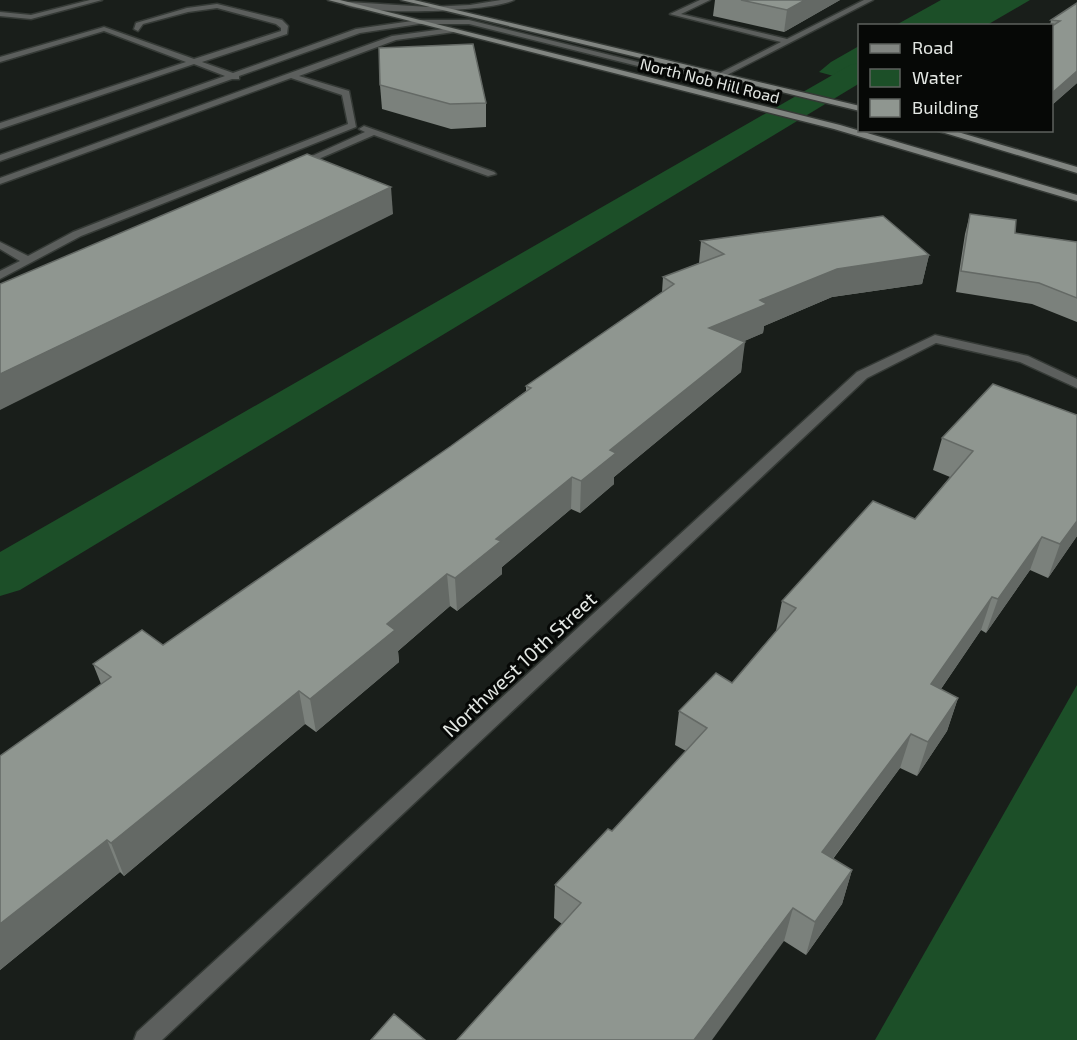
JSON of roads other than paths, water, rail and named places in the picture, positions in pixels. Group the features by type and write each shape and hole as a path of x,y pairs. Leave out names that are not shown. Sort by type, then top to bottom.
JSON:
{"main road":[{"name":"North Nob Hill Road","path":"332,0 837,127 1077,198"},
{"name":"North Nob Hill Road","path":"406,0 858,109"},
{"path":"946,132 1077,170"}],"street":[{"path":"0,14 31,17 98,0"},
{"path":"406,0 412,0"},
{"path":"348,4 412,10 494,4 510,0"},
{"path":"706,0 674,14 789,42"},
{"path":"0,158 359,31 419,22 470,22 662,70 721,76 868,0"},
{"path":"178,19 217,6"},
{"path":"0,126 284,32 284,25 217,6 168,14 140,23 138,29"},
{"path":"119,35 158,25"},
{"path":"0,60 104,29 263,86"},
{"path":"0,181 394,38 451,30"},
{"path":"292,76 346,93 353,125"},
{"path":"0,276 77,234 353,125 491,174"},
{"path":"290,168 374,132"},
{"path":"179,193 196,201"},
{"path":"0,245 29,261"},
{"name":"Northwest 10th Street","path":"145,1040 862,375 935,339 1024,359 1077,384"}],"water":[{"path":"941,0 1030,0 989,24 898,24"},
{"path":"858,47 858,83 819,72 831,62"},
{"path":"1077,685 1077,1040 875,1040"}],"waterway":[{"path":"0,577 858,72"}]}
